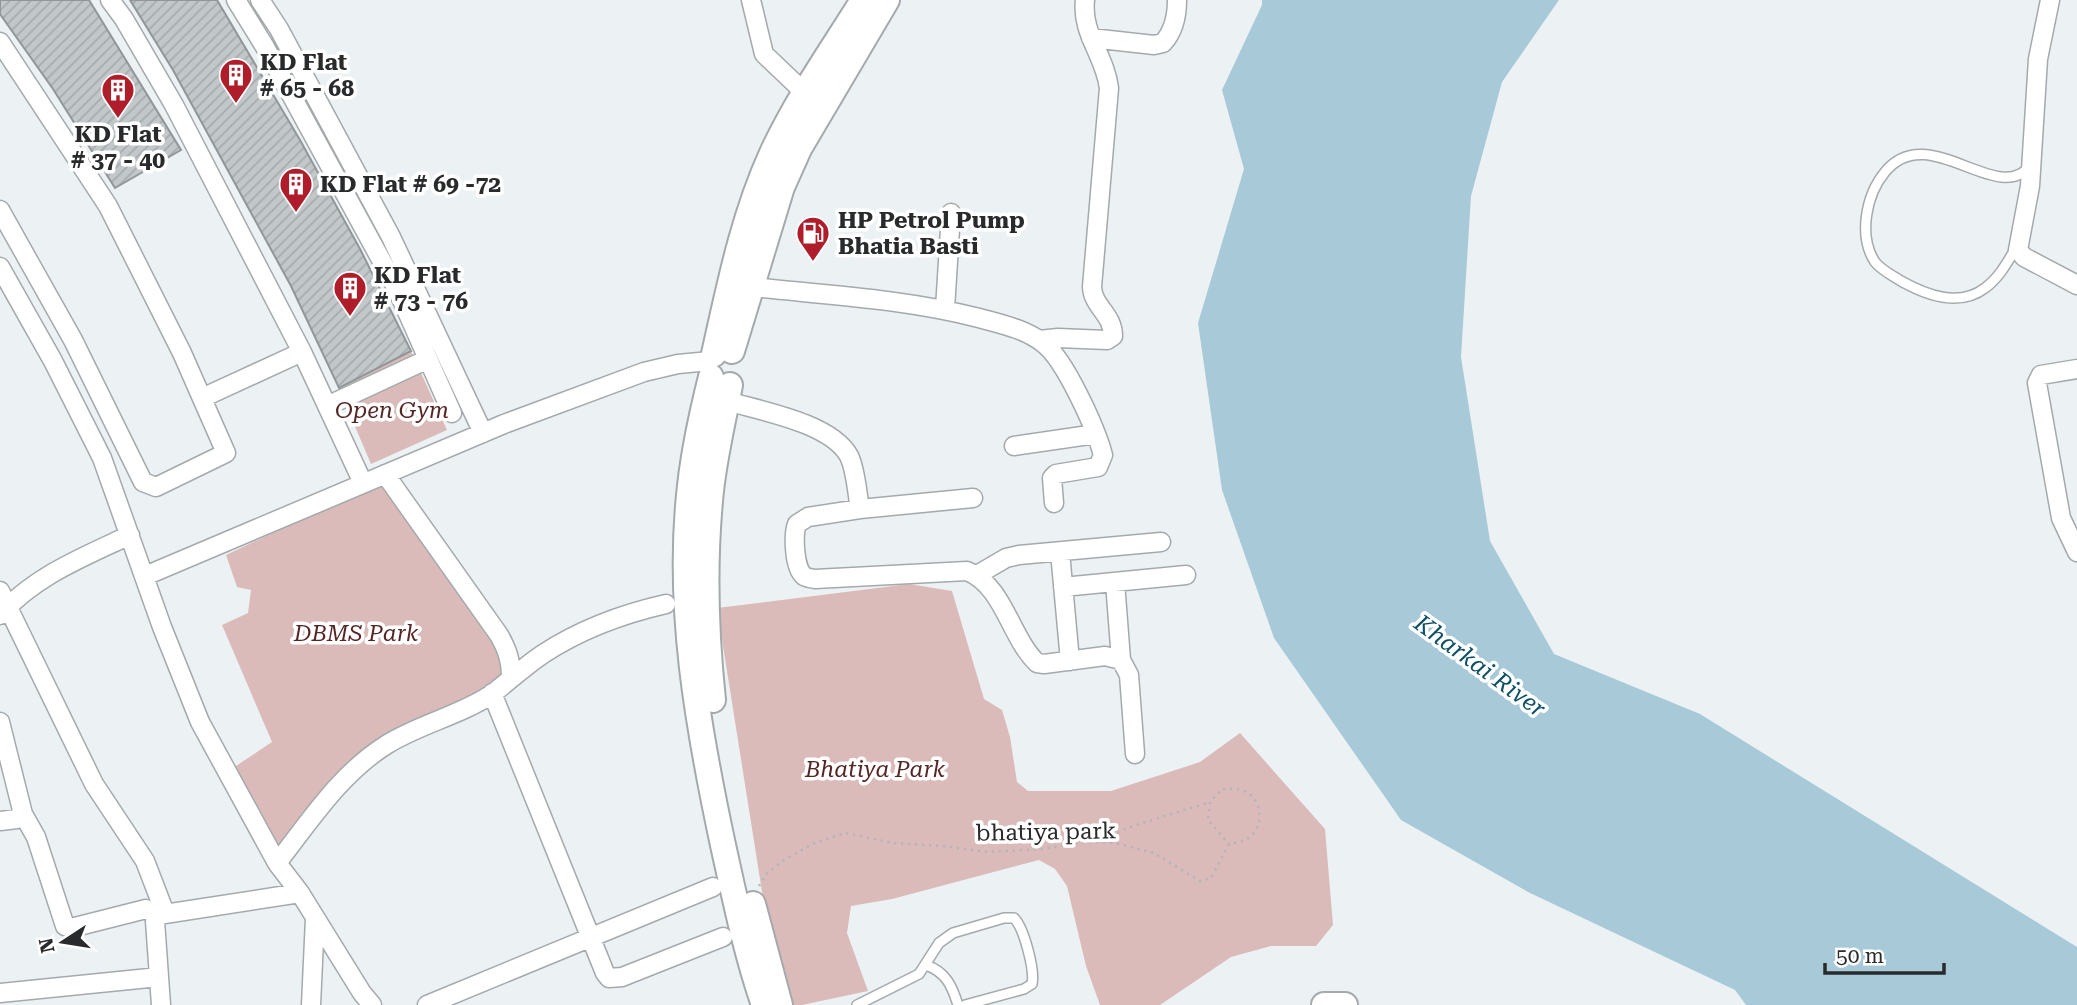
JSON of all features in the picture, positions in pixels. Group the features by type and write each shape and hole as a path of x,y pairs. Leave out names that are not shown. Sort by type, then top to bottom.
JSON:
{"main road":[{"path":"780,1005 750,895 716,733 706,600 710,500 721,371 746,223 772,153 805,93 863,0"},
{"path":"764,1005 740,921 698,718 686,577 689,489 696,437 752,287 782,187 799,149 887,0"},
{"path":"1324,1005 1345,1005"}],"street":[{"path":"110,0 174,105 302,352 363,483"},
{"path":"236,0 265,47 397,289 452,413"},
{"path":"260,0 279,29 391,237 483,433"},
{"path":"751,0 764,54 805,93"},
{"path":"1039,340 1111,340 1113,336 1111,321 1094,301 1092,294 1110,88 1105,66 1084,21 1085,0"},
{"path":"1091,38 1154,45 1163,43 1176,18 1177,0"},
{"path":"2050,0 2038,59 2026,213 2018,250 2024,257 2077,285"},
{"path":"0,42 108,205 226,453 156,487 143,482 73,340 0,209"},
{"path":"945,309 951,213"},
{"path":"2,277 53,361 102,458 200,722 277,863 300,893 372,1005"},
{"path":"752,287 945,309 1005,324 1039,340 1057,358 1096,434 1103,455 1098,467 1062,473 1052,478 1054,503"},
{"path":"202,398 302,352"},
{"path":"327,406 428,359"},
{"path":"145,576 483,433 644,372 678,364 721,371 841,445 850,458 860,509"},
{"path":"2077,369 2041,375 2037,383 2061,518 2077,552"},
{"path":"1014,446 1096,434"},
{"path":"385,474 499,635 507,649 511,677"},
{"path":"973,498 808,517 797,524 795,547 801,573 815,579 967,571 977,575 996,599 1037,663 1105,656 1121,660"},
{"path":"130,535 65,565 2,606 94,783 145,862 165,913"},
{"path":"977,575 1006,558 1161,542"},
{"path":"1060,552 1070,661"},
{"path":"1063,587 1186,575"},
{"path":"1115,582 1121,660 1129,675 1135,754"},
{"path":"277,863 348,774 388,744 492,693 543,654 606,621 637,610 666,604"},
{"path":"492,693 604,973 609,978 616,979 723,937"},
{"path":"0,722 23,814 36,837 65,926 71,928 146,909"},
{"path":"0,821 17,819 23,814"},
{"path":"427,1005 713,887"},
{"path":"161,1005 155,917 165,913 300,893"},
{"path":"313,1003 315,918"},
{"path":"0,993 40,997 159,976"}],"lane":[{"path":"2018,244 2000,274 1983,290 1960,297 1939,298 1921,292 1877,264 1866,241 1865,225 1876,185 1897,159 1910,155 1943,158 2011,178 2024,174 2031,165"},
{"path":"857,1005 909,981 926,965 939,943 953,933 1004,918 1014,918 1032,970 1032,984 1024,989 965,1005"},
{"path":"926,965 936,968 946,977 958,1005"}],"path":[{"name":"bhatiya park","path":"750,895 767,873 781,862 812,844 845,833 893,843 988,852 1095,842 1115,843 1154,853 1200,881 1211,878 1229,844 1247,839 1256,828 1261,811 1254,797 1242,789 1222,789 1210,802"},
{"path":"1095,842 1130,827 1210,802 1208,820 1229,844"}],"green space":[{"name":"Open Gym","path":"411,351 447,430 371,464 339,389"},
{"name":"DBMS Park","path":"385,480 509,656 502,675 479,694 364,751 277,854 233,768 272,742 222,625 248,613 251,590 237,587 226,555"},
{"name":"Bhatiya Park","path":"909,584 952,591 984,699 1002,710 1010,737 1017,782 1028,791 1111,791 1200,762 1240,733 1325,829 1333,925 1316,946 1271,946 1231,957 1160,1005 1100,1005 1086,966 1067,886 1055,869 1039,860 892,899 851,906 847,933 868,991 802,1005 780,1005 717,608"}],"water":[{"name":"Kharkai River","path":"1262,0 1559,0 1502,82 1471,196 1461,357 1490,541 1554,654 1700,714 2077,947 2077,1005 1746,1005 1735,990 1528,892 1401,820 1274,638 1222,490 1198,323 1244,169 1222,90"}],"building":[{"path":"0,0 89,0 181,150 115,188 53,89 0,14"},
{"path":"130,0 217,0 300,140 360,249 411,351 339,388 291,286 173,70"}],"place":[{"name":"KD Flat # 65 - 68","path":"236,105"},
{"name":"KD Flat # 37 - 40","path":"118,120"},
{"name":"KD Flat # 69 -72","path":"296,214"},
{"name":"HP Petrol Pump Bhatia Basti","path":"813,263"},
{"name":"KD Flat # 73 - 76","path":"350,318"}]}
